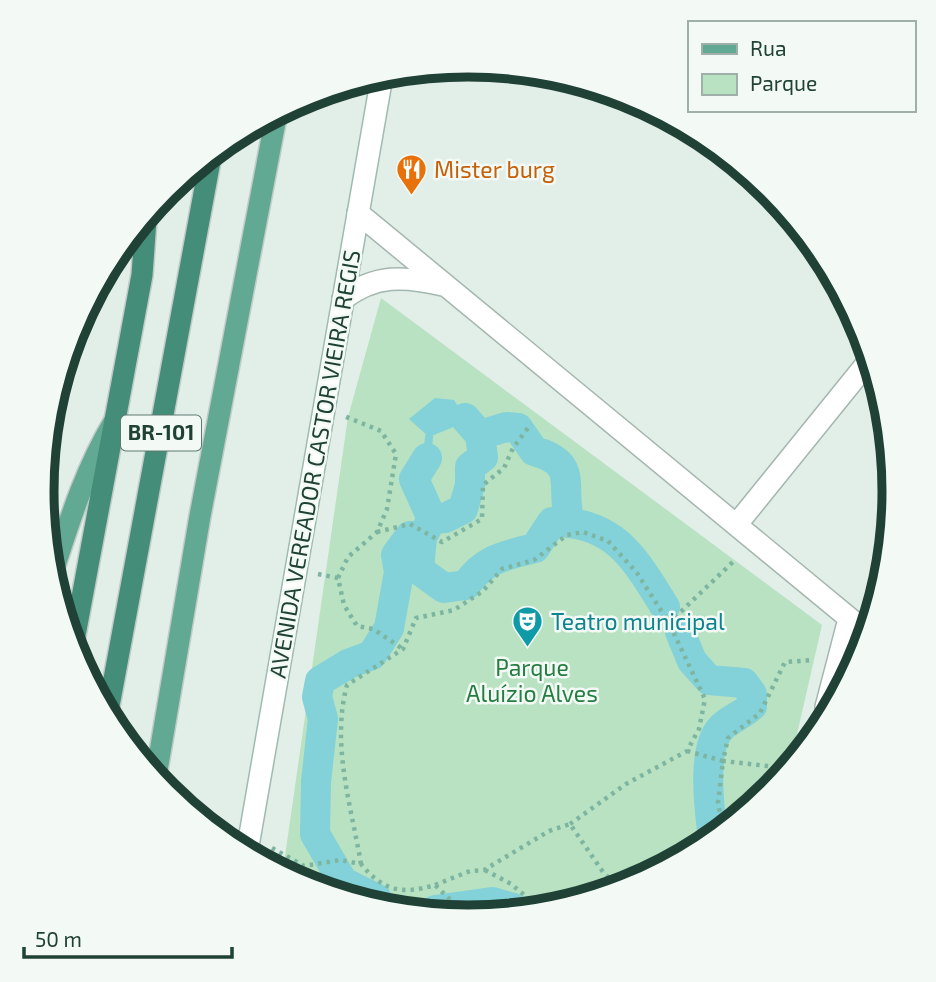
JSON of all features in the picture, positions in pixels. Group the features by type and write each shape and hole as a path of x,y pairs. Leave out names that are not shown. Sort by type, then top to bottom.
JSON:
{"highway":[{"name":"BR-101","path":"110,699 210,168"},
{"name":"BR-101","path":"77,626 142,275 145,233"}],"main road":[{"path":"158,765 200,516 274,126"},
{"path":"59,552 78,494 96,452 117,417"}],"street":[{"name":"AVENIDA VEREADOR CASTOR VIEIRA REGIS","path":"249,841 380,87"},
{"path":"358,213 858,626 839,673"},
{"path":"343,299 363,285 389,278 445,285"},
{"path":"737,524 863,368"}],"path":[{"path":"324,411 381,431 396,454 387,509 377,532 348,558 338,578 344,605 357,626 373,629 402,649"},
{"path":"377,532 410,524 442,542 482,519 483,485 504,468 513,448 531,424"},
{"path":"583,532 608,541 637,573 669,623 705,699 699,729 688,751 626,784 570,824 549,831 484,870 470,871 417,891 394,891 374,880 361,864 341,753 339,713 347,685 402,649 416,618 454,610 483,591 502,569 534,560 567,536 583,532"},
{"path":"669,623 736,559"},
{"path":"297,569 338,578"},
{"path":"721,818 718,803 721,761 728,738 760,713 785,662 814,660"},
{"path":"688,751 721,761 776,767"},
{"path":"570,824 610,879"},
{"path":"249,841 304,866 340,860 361,864"},
{"path":"484,870 529,900"},
{"path":"436,886 455,905"}],"green space":[{"name":"Parque Aluízio Alves","path":"381,298 822,625 794,745 761,784 698,835 626,873 601,883 549,897 468,905 414,901 361,891 284,862 348,417"}],"water":[{"path":"435,398 454,400 465,418 451,428 429,437 409,419"}],"waterway":[{"path":"432,519 445,518 463,509 470,485 470,467 483,457 480,435 465,418"},
{"path":"480,435 506,427 518,428 534,451 549,456 558,463 566,478 570,522"},
{"path":"427,458 429,437"},
{"path":"427,458 414,479 432,519 422,537 419,570 444,588 466,585 488,564 535,548 552,522 574,523 592,528 621,546 644,573 665,607"},
{"path":"361,891 343,882 315,834 316,782 323,719 317,697 320,681 348,664 372,655 389,628 399,572 396,555 410,536 422,537"},
{"path":"680,632 692,661 709,680 744,683 752,694 752,706 721,728 711,749 708,778 711,825"},
{"path":"472,905 498,904"}],"place":[{"name":"Mister burg","path":"411,197"},
{"name":"Teatro municipal","path":"528,649"}]}
